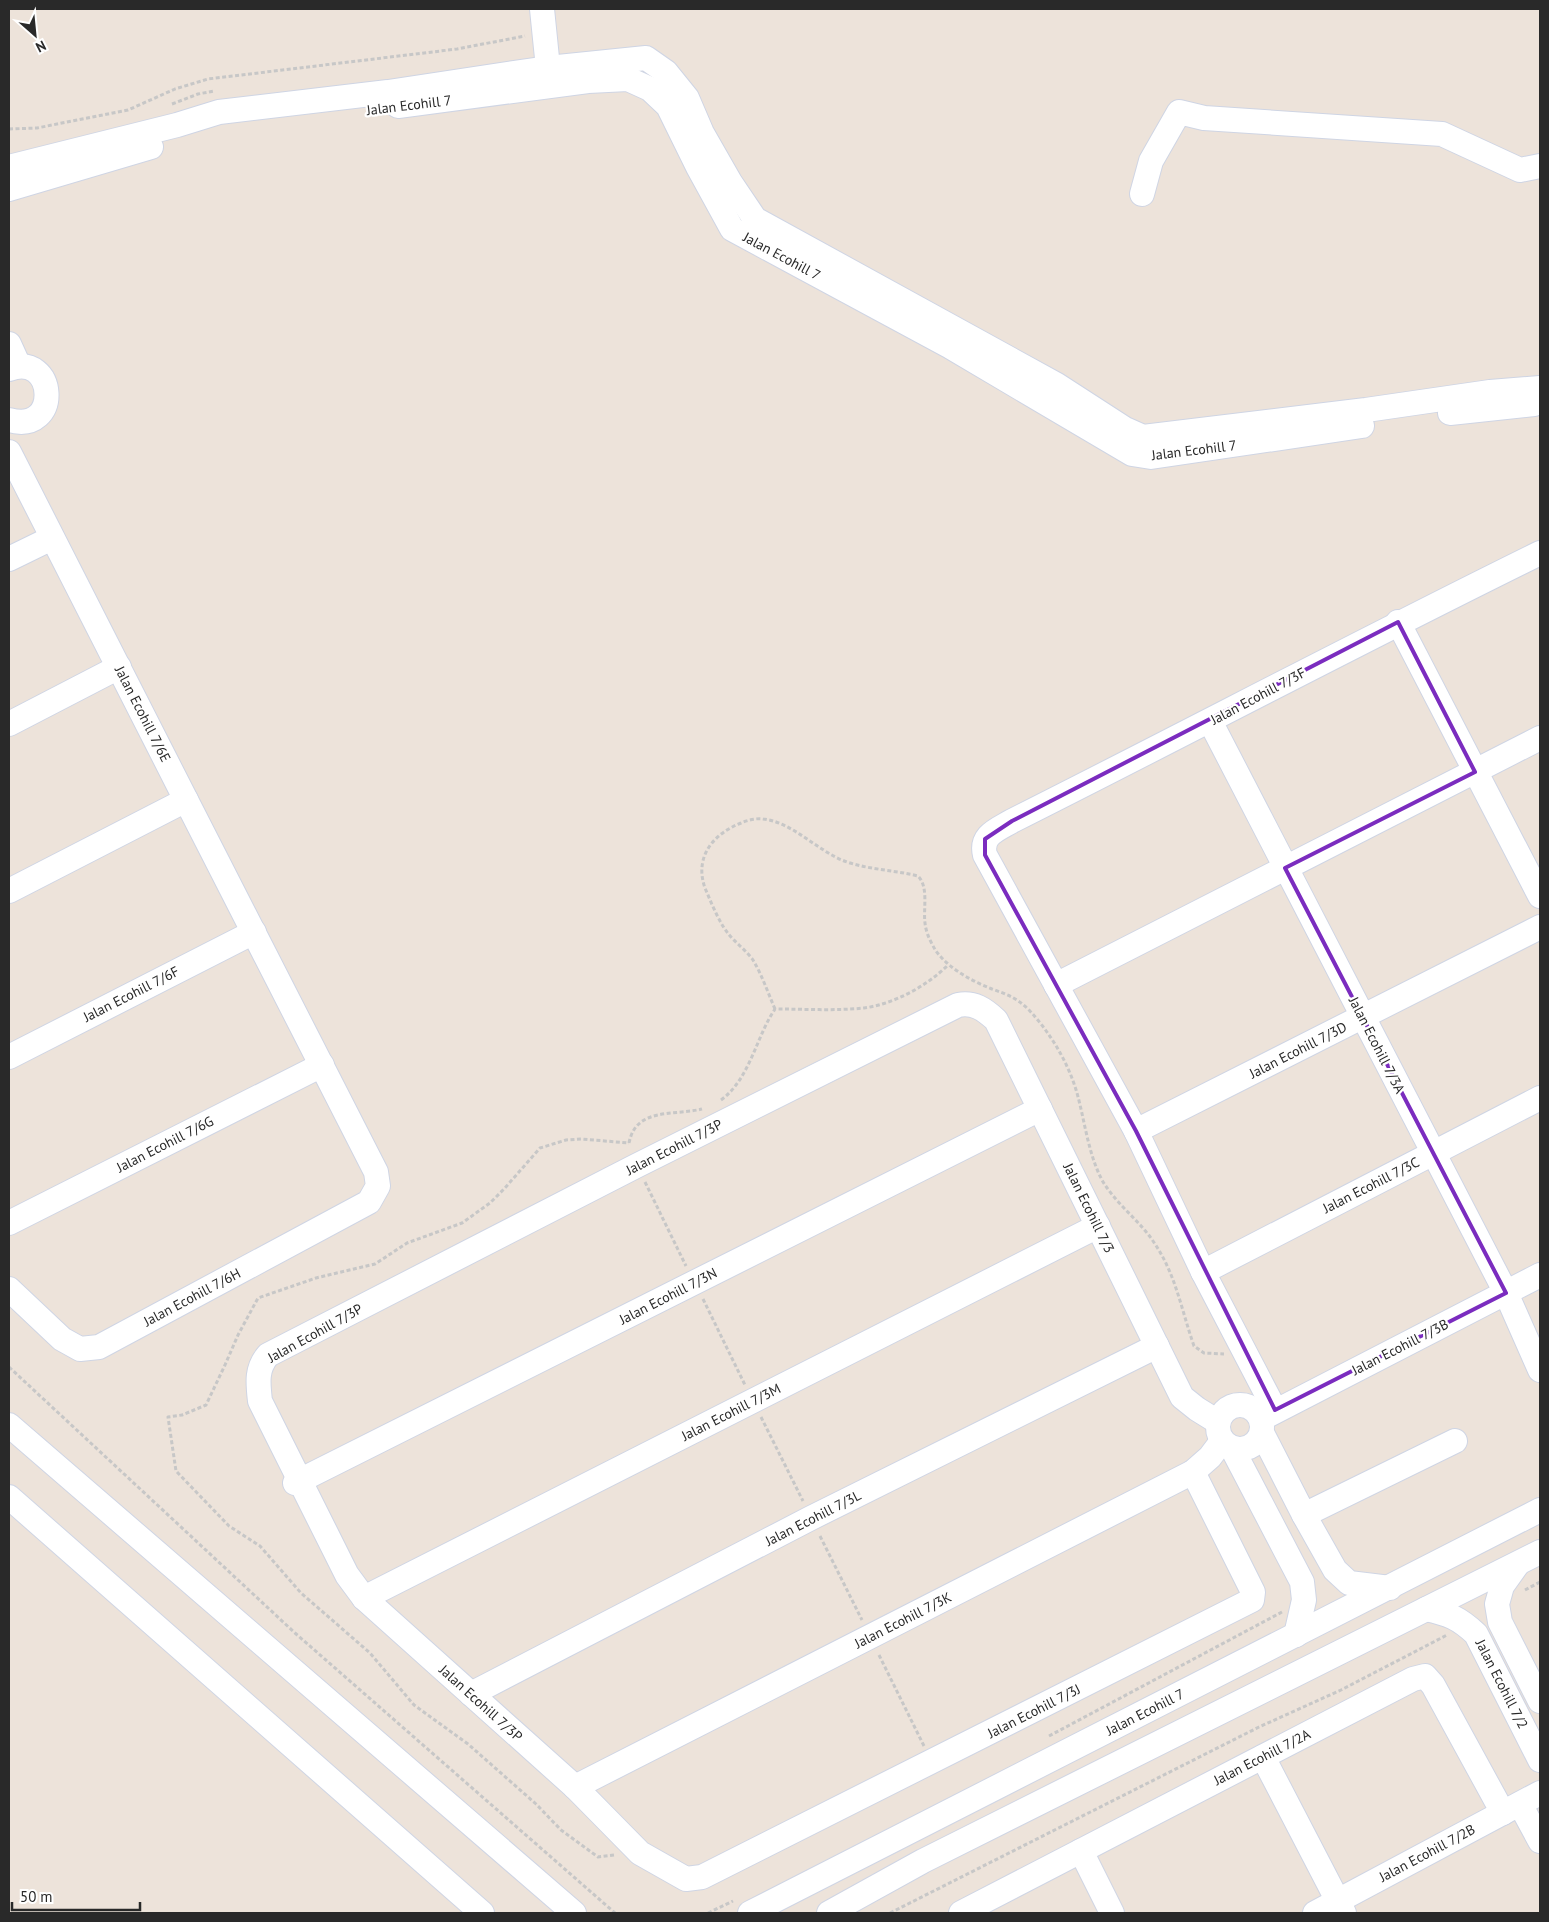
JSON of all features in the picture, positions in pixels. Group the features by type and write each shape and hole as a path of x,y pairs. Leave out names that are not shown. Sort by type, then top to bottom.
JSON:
{"street":[{"path":"542,9 548,68"},
{"path":"9,167 177,125 219,112 388,92 548,68 646,58 666,72 687,98 711,149 755,219 1057,385 1125,429 1143,437 1366,410 1490,392 1540,388"},
{"name":"Jalan Ecohill 7","path":"9,189 205,132 255,121 295,119 588,81 628,79 650,89 668,106 698,167 732,229 949,346 1132,454 1152,458 1435,414 1540,404"},
{"path":"1142,194 1151,161 1179,112 1204,118 1442,134 1520,170 1540,166"},
{"path":"9,344 14,368 28,368 36,372 46,386 47,395 46,404 42,412 35,418 27,422 10,425"},
{"name":"Jalan Ecohill 7/6E","path":"9,452 376,1172 378,1186"},
{"path":"9,560 52,538"},
{"name":"Jalan Ecohill 7/3F","path":"1056,985 985,855 983,846 985,839 1012,820 1210,721 1398,622 1540,553"},
{"path":"1398,622 1540,896"},
{"path":"9,724 119,666"},
{"name":"Jalan Ecohill 7/3A","path":"1210,721 1506,1293 1540,1370"},
{"path":"1390,1588 1349,1582 1335,1570 1304,1515 1203,1272 1136,1132 1056,985 1540,738"},
{"path":"9,890 186,800"},
{"name":"Jalan Ecohill 7/3D","path":"1136,1132 1540,927"},
{"name":"Jalan Ecohill 7/6F","path":"9,1057 254,932"},
{"name":"Jalan Ecohill 7/3","path":"958,1004 968,1003 976,1006 989,1013 996,1020 1182,1397 1224,1437"},
{"name":"Jalan Ecohill 7/3P","path":"686,1879 640,1853 575,1787 364,1598 347,1575 297,1482 260,1401 258,1386 261,1364 268,1355 958,1004"},
{"name":"Jalan Ecohill 7/6G","path":"9,1223 322,1065"},
{"name":"Jalan Ecohill 7/3C","path":"1203,1272 1540,1098"},
{"name":"Jalan Ecohill 7/3N","path":"297,1482 1040,1109"},
{"name":"Jalan Ecohill 7/6H","path":"9,1289 62,1339 80,1349 99,1347 368,1202 378,1186"},
{"name":"Jalan Ecohill 7/3M","path":"364,1598 1098,1226"},
{"name":"Jalan Ecohill 7/3B","path":"1266,1421 1540,1275"},
{"name":"Jalan Ecohill 7/3L","path":"471,1694 811,1518 1157,1346"},
{"path":"1266,1421 1252,1408 1238,1405 1225,1410 1224,1437 1302,1582 1304,1600 1296,1635"},
{"path":"1224,1437 1244,1450 1259,1439 1266,1421"},
{"path":"9,1425 574,1913"},
{"name":"Jalan Ecohill 7/3K","path":"575,1787 1193,1472 1210,1457 1224,1437"},
{"path":"1304,1515 1455,1441"},
{"name":"Jalan Ecohill 7/3J","path":"686,1879 702,1877 1252,1600 1253,1592 1193,1472"},
{"path":"9,1497 482,1913"},
{"name":"Jalan Ecohill 7","path":"750,1913 1540,1510"},
{"path":"829,1913 923,1861 1540,1552"},
{"name":"Jalan Ecohill 7/2","path":"1518,1563 1502,1586 1497,1604 1500,1622 1540,1701"},
{"name":"Jalan Ecohill 7/2","path":"1426,1610 1447,1613 1467,1625 1476,1634 1540,1760"},
{"name":"Jalan Ecohill 7/2A","path":"961,1913 1414,1678 1425,1676 1433,1685 1521,1804"},
{"path":"1263,1757 1341,1907"},
{"path":"1540,1768 1538,1778 1540,1788"},
{"path":"1521,1804 1540,1841"},
{"name":"Jalan Ecohill 7/2B","path":"1315,1913 1341,1907 1521,1804"},
{"path":"1081,1851 1112,1913"}],"path":[{"path":"716,1102 730,1093 757,1047 775,1009 865,1008 890,1001 919,987 939,974 948,965"},
{"path":"710,1106 688,1112 648,1117 637,1123 631,1132 628,1143 635,1167 695,1283 932,1762"},
{"path":"628,1143 581,1139 566,1140 540,1148 495,1199 462,1223 407,1243 375,1264 316,1278 258,1298 238,1335 206,1404 182,1415 168,1417 176,1472 229,1526 260,1546 306,1599 370,1653 414,1704 468,1744 536,1804 562,1830 598,1857 640,1853"},
{"path":"9,1367 295,1633 616,1913"},
{"path":"890,1913 1259,1727 1341,1690 1467,1625"}],"highlighted area":[{"path":"1398,622 1475,772 1285,868 1506,1293 1275,1410 1136,1131 985,855 985,839 1012,821"}]}
